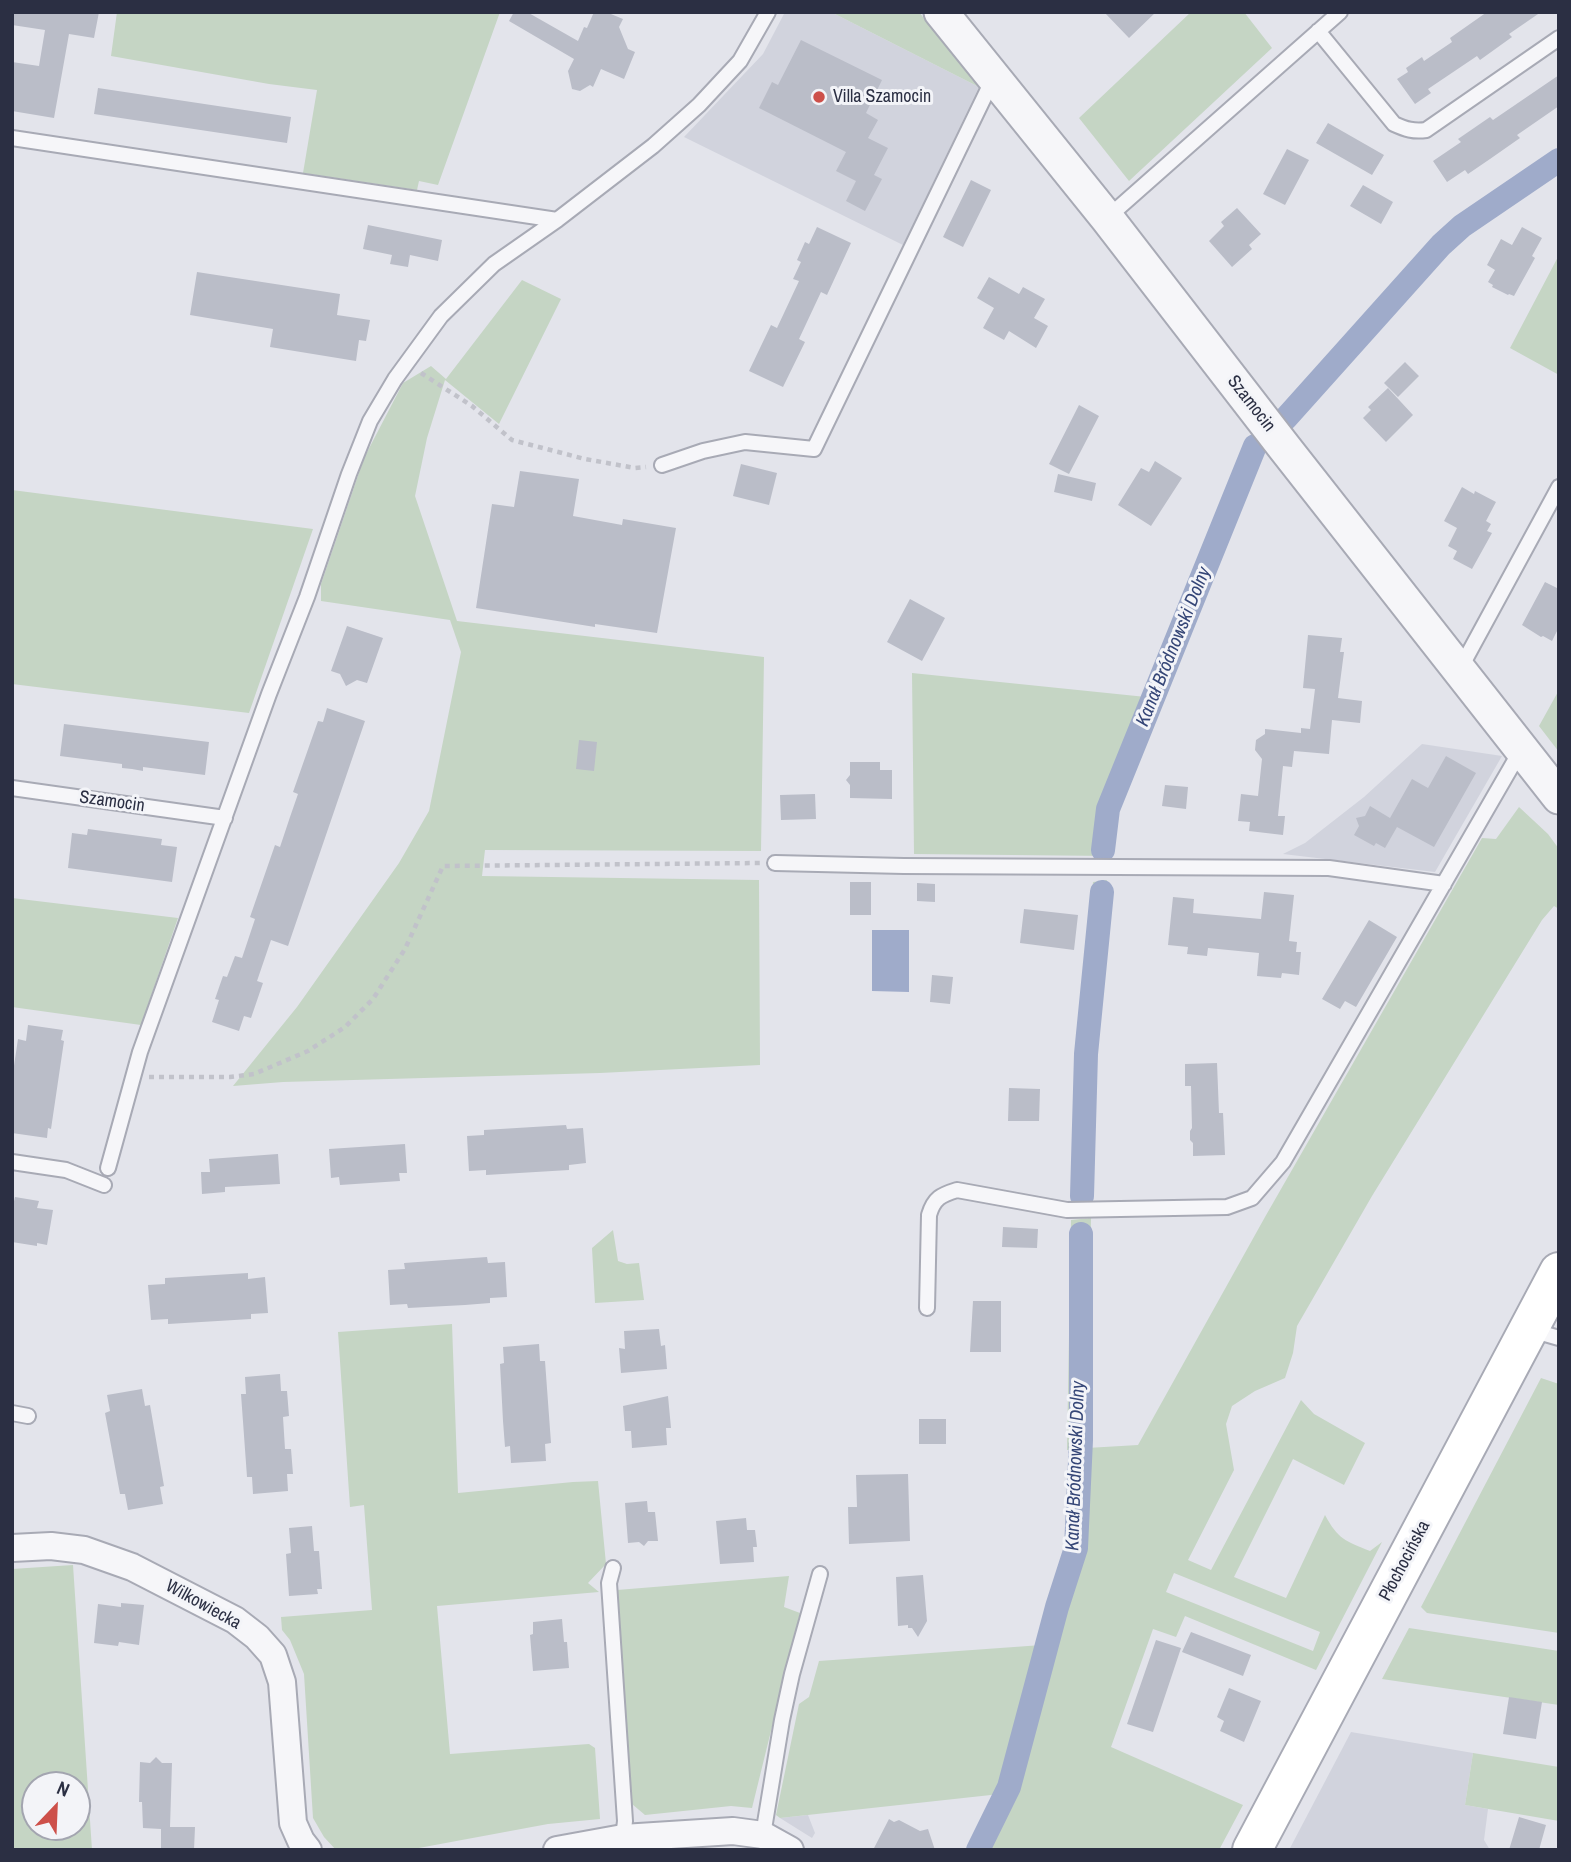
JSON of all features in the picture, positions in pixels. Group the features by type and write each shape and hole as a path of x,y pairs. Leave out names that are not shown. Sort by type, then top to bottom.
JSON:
{"main road":[{"name":"Płochocińska","path":"1252,1850 1544,1334 1559,1272"}],"street":[{"name":"Szamocin","path":"941,12 1107,218 1559,797"},
{"name":"Wilkowiecka","path":"12,1548 51,1546 84,1550 132,1567 235,1620 257,1637 273,1656 282,1682 293,1823 308,1850"},
{"path":"556,1850 623,1838 733,1831 763,1835 790,1850"}],"lane":[{"path":"108,1168 132,1077 219,817 307,597 370,421 405,364 440,316 494,264 557,220 653,146 699,105 740,61 768,12"},
{"path":"1107,218 1340,12"},
{"path":"1318,31 1394,124 1418,131 1426,130 1559,38"},
{"path":"662,465 745,442 814,449 993,78"},
{"path":"12,138 557,220"},
{"path":"1460,671 1559,487"},
{"path":"927,1308 929,1214 932,1204 943,1195 957,1190 1068,1210 1227,1207 1252,1199 1283,1163 1521,749"},
{"name":"Szamocin","path":"12,788 219,817"},
{"path":"775,863 1329,868 1444,884"},
{"path":"12,1162 66,1170 104,1185"},
{"path":"12,1413 28,1416"},
{"path":"612,1568 609,1583 625,1821 623,1838"},
{"path":"763,1835 784,1709 820,1574"}],"path":[{"path":"405,364 472,406 512,440 585,459 635,468 662,465"},
{"path":"132,1077 230,1077 254,1074 308,1051 345,1027 373,999 405,949 443,866 775,863"}],"shaded area":[{"path":"785,12 831,12 979,87 903,245 684,137 763,54"},
{"path":"1422,744 1502,756 1435,872 1283,854 1305,843 1364,797"},
{"path":"1351,1732 1473,1753 1465,1805 1488,1809 1484,1840 1490,1850 1289,1850"},
{"path":"808,1815 815,1833 812,1838 780,1818"}],"green space":[{"path":"117,12 500,12 438,185 419,181 417,190 303,173 317,90 111,56"},
{"path":"831,12 919,12 979,87"},
{"path":"1191,12 1244,12 1272,48 1129,181 1079,118"},
{"path":"1559,153 1559,166 1454,241 1288,426 1279,417 1442,237"},
{"path":"1559,255 1559,375 1510,348"},
{"path":"522,280 561,299 499,424 445,380 427,438 415,496 457,621 764,657 761,851 485,850 482,876 759,880 760,1065 233,1086 297,1007 399,863 429,811 461,652 450,620 321,601 321,584 364,458 403,383 431,366 446,379"},
{"path":"1259,429 1265,442 1114,810 1109,856 914,854 912,673 1146,697"},
{"path":"12,490 313,529 249,713 12,684"},
{"path":"1559,690 1559,752 1539,726"},
{"path":"1519,807 1548,834 1559,849 1559,909 1554,906 1542,920 1372,1196 1297,1326 1293,1353 1285,1378 1255,1391 1232,1406 1226,1424 1234,1470 1188,1560 1211,1570 1301,1400 1314,1414 1365,1443 1344,1485 1293,1459 1234,1577 1286,1598 1325,1515 1338,1534 1354,1545 1370,1551 1382,1542 1316,1670 1185,1616 1176,1637 1153,1629 1111,1747 1243,1805 1219,1850 972,1850 1000,1794 780,1818 776,1815 799,1704 809,1697 819,1661 1042,1645 1067,1553 1073,1520 1074,1450 1067,1450 1071,1220 1091,1218 1087,1448 1138,1445 1482,838 1496,839","holes":["1174,1573 1320,1632 1313,1651 1166,1592"]},
{"path":"1107,880 1092,1055 1091,1202 1075,1203 1080,1054 1093,882"},
{"path":"12,898 178,918 141,1025 12,1007"},
{"path":"613,1230 618,1261 627,1264 639,1263 644,1300 595,1303 592,1248"},
{"path":"452,1324 458,1493 598,1481 606,1564 588,1583 599,1592 437,1606 450,1754 589,1744 595,1748 600,1819 548,1824 408,1850 336,1850 324,1837 313,1818 304,1674 290,1640 282,1630 281,1617 372,1610 364,1505 350,1507 338,1332"},
{"path":"1541,1378 1559,1384 1559,1633 1427,1613 1421,1607"},
{"path":"73,1565 87,1771 21,1771 21,1841 91,1841 91,1835 92,1850 12,1850 12,1569"},
{"path":"789,1576 784,1607 800,1613 752,1808 731,1806 645,1815 632,1804 617,1590"},
{"path":"1409,1628 1559,1651 1559,1705 1382,1679"},
{"path":"1473,1753 1559,1767 1559,1821 1465,1805"}],"water":[{"path":"872,930 909,930 909,992 872,991"}],"building":[{"path":"12,12 99,12 94,38 69,34 54,118 12,111 12,62 39,66 45,30 12,25"},
{"path":"514,12 527,12 578,41 594,12 606,12 623,19 619,27 628,49 635,52 624,79 601,69 593,87 590,85 580,91 572,89 568,71 574,59 509,21"},
{"path":"1104,12 1156,12 1129,38"},
{"path":"1487,12 1541,12 1509,34 1512,37 1480,60 1477,56 1428,89 1431,93 1415,104 1397,79 1408,72 1406,68 1422,57 1424,61 1452,42 1450,38"},
{"name":"Villa Szamocin","path":"801,40 882,80 866,113 878,120 868,138 888,148 874,175 882,179 865,211 846,201 856,181 836,171 846,152 759,108 772,82 778,85"},
{"path":"1559,75 1559,106 1517,135 1520,138 1468,174 1465,170 1447,182 1433,161 1461,142 1458,139 1490,117 1493,120"},
{"path":"98,88 291,117 287,143 94,114"},
{"path":"1328,123 1384,155 1372,175 1316,143"},
{"path":"1287,149 1309,160 1285,205 1263,194"},
{"path":"971,180 991,190 963,247 943,237"},
{"path":"1363,185 1393,202 1381,224 1350,206"},
{"path":"1237,208 1261,234 1249,245 1252,249 1232,267 1209,241 1224,226 1221,222"},
{"path":"368,225 442,240 438,261 410,255 408,267 390,264 392,255 363,249"},
{"path":"817,227 851,243 827,295 821,292 799,339 805,342 783,387 749,371 771,325 777,328 799,281 793,279 801,262 797,260 805,242 809,244"},
{"path":"1522,227 1542,238 1532,256 1535,258 1514,296 1492,287 1488,282 1495,270 1487,265 1501,239 1512,245"},
{"path":"197,272 340,294 337,315 370,320 366,341 359,340 356,361 270,347 273,329 190,315"},
{"path":"989,277 1019,294 1023,287 1045,299 1034,318 1048,326 1036,348 1009,331 1004,340 983,328 994,308 977,298"},
{"path":"1405,362 1419,376 1398,397 1384,383"},
{"path":"1388,388 1413,415 1386,442 1363,418 1371,410 1368,407"},
{"path":"1079,405 1099,416 1069,474 1049,464"},
{"path":"1155,461 1182,478 1151,526 1118,505 1141,468 1149,472"},
{"path":"741,464 777,473 769,505 733,496"},
{"path":"520,471 579,479 573,516 622,525 623,519 676,528 657,633 595,624 595,627 476,608 492,504 514,507"},
{"path":"1058,474 1096,483 1092,501 1054,492"},
{"path":"1462,487 1496,502 1486,521 1491,524 1487,531 1492,533 1472,569 1453,559 1457,551 1448,546 1457,528 1444,521"},
{"path":"1545,582 1559,589 1559,627 1552,641 1522,625"},
{"path":"910,599 945,618 922,661 887,642"},
{"path":"347,626 383,638 367,683 357,680 346,686 340,674 331,671"},
{"path":"1308,635 1342,638 1340,652 1344,652 1338,698 1362,701 1360,723 1332,720 1329,754 1294,751 1292,767 1283,766 1278,816 1285,816 1283,835 1249,831 1250,822 1238,821 1241,794 1258,796 1262,759 1255,750 1256,740 1265,734 1265,729 1301,733 1301,728 1310,729 1315,689 1303,688"},
{"path":"327,708 365,721 288,946 271,940 257,981 263,983 251,1018 244,1016 239,1031 212,1022 219,1000 215,999 223,976 227,977 235,956 242,958 255,919 250,917 275,845 280,847 298,794 293,792 318,721 323,722"},
{"path":"64,724 209,742 205,775 143,767 143,771 122,768 122,764 60,756"},
{"path":"579,740 597,742 594,771 576,769"},
{"path":"1446,756 1476,773 1434,847 1397,827 1385,848 1376,843 1374,846 1354,835 1359,826 1356,818 1365,816 1370,806 1390,818 1412,779 1428,788"},
{"path":"850,762 880,762 880,770 892,770 892,799 850,798 850,785 846,780 850,775"},
{"path":"1165,785 1188,787 1186,809 1162,806"},
{"path":"815,794 816,819 781,820 780,795"},
{"path":"88,829 162,839 161,845 177,847 172,882 68,868 72,833 87,835"},
{"path":"850,882 871,882 871,915 850,915"},
{"path":"917,883 935,884 935,902 917,901"},
{"path":"1264,892 1294,895 1289,941 1297,942 1296,952 1301,952 1299,975 1282,973 1281,978 1257,976 1259,953 1208,948 1207,956 1187,954 1188,947 1168,945 1173,897 1194,899 1193,913 1261,919"},
{"path":"1024,909 1078,915 1074,950 1020,943"},
{"path":"1369,920 1397,937 1356,1007 1345,1001 1340,1009 1322,999"},
{"path":"932,975 953,977 950,1004 930,1002"},
{"path":"28,1025 63,1030 61,1040 64,1041 51,1129 48,1128 47,1138 12,1133 12,1079 18,1039 26,1041"},
{"path":"1217,1063 1219,1113 1223,1113 1225,1155 1193,1156 1193,1143 1190,1140 1191,1086 1185,1086 1185,1064"},
{"path":"1009,1088 1040,1089 1039,1121 1008,1121"},
{"path":"566,1125 567,1129 583,1128 586,1163 569,1165 569,1170 486,1175 486,1170 469,1171 467,1136 484,1135 484,1130"},
{"path":"405,1144 407,1173 399,1173 400,1181 340,1185 339,1177 331,1178 329,1149"},
{"path":"278,1154 280,1184 225,1187 225,1192 202,1194 201,1172 210,1172 209,1159"},
{"path":"15,1197 39,1201 37,1208 53,1210 47,1245 12,1242 12,1210"},
{"path":"1003,1227 1038,1229 1037,1248 1002,1247"},
{"path":"487,1257 488,1263 505,1262 507,1297 490,1298 490,1303 465,1305 408,1308 407,1304 390,1305 388,1270 405,1269 404,1263"},
{"path":"248,1273 248,1279 265,1277 268,1313 251,1314 251,1319 168,1324 168,1319 151,1320 148,1285 165,1284 165,1278"},
{"path":"973,1301 1001,1301 1001,1352 970,1352"},
{"path":"659,1329 661,1346 665,1345 667,1369 621,1373 619,1348 625,1349 624,1331"},
{"path":"539,1344 540,1361 545,1361 551,1443 545,1444 546,1461 511,1463 510,1446 505,1447 503,1421 500,1364 504,1363 503,1347"},
{"path":"280,1374 281,1391 287,1391 289,1416 283,1417 285,1449 291,1449 293,1474 287,1474 288,1491 253,1494 252,1477 247,1477 241,1394 246,1394 245,1377"},
{"path":"142,1389 145,1406 150,1405 164,1486 160,1487 163,1504 128,1510 125,1494 120,1494 105,1413 110,1411 107,1395"},
{"path":"668,1396 671,1428 666,1428 667,1445 632,1448 631,1431 625,1431 623,1406"},
{"path":"919,1419 946,1419 946,1444 919,1444"},
{"path":"908,1474 910,1541 849,1544 848,1507 857,1507 856,1475"},
{"path":"647,1501 648,1512 655,1512 658,1541 648,1541 644,1546 639,1542 628,1543 625,1503"},
{"path":"746,1518 747,1530 755,1530 757,1547 753,1547 754,1562 720,1564 716,1521"},
{"path":"312,1526 314,1551 319,1551 322,1589 317,1589 318,1594 289,1596 286,1554 291,1553 289,1528"},
{"path":"923,1575 927,1621 918,1637 908,1625 898,1626 896,1577"},
{"path":"121,1603 144,1605 139,1645 119,1642 118,1646 94,1643 98,1604 121,1607"},
{"path":"562,1619 569,1668 533,1671 530,1635 533,1634 533,1622"},
{"path":"1191,1632 1251,1655 1243,1676 1182,1652"},
{"path":"1156,1640 1181,1648 1153,1732 1127,1724"},
{"path":"1229,1688 1261,1701 1244,1742 1220,1731 1224,1721 1217,1717"},
{"path":"1509,1697 1542,1702 1536,1739 1503,1734"},
{"path":"156,1757 162,1763 172,1763 170,1827 195,1827 194,1850 161,1850 161,1829 143,1828 142,1802 139,1802 140,1762 150,1763"},
{"path":"1519,1817 1546,1825 1539,1850 1509,1850"},
{"path":"889,1819 894,1822 899,1820 920,1831 928,1829 935,1850 873,1850"}],"waterway":[{"name":"Kanał Bródnowski Dolny","path":"1286,418 1441,245 1462,226 1559,160"},
{"name":"Kanał Bródnowski Dolny","path":"1103,850 1108,809 1255,446"},
{"name":"Kanał Bródnowski Dolny","path":"1082,1196 1086,1054 1102,892"},
{"name":"Kanał Bródnowski Dolny","path":"978,1850 1009,1787 1057,1607 1076,1548 1081,1440 1081,1234"}],"place":[{"name":"Villa Szamocin","path":"819,97"}]}
